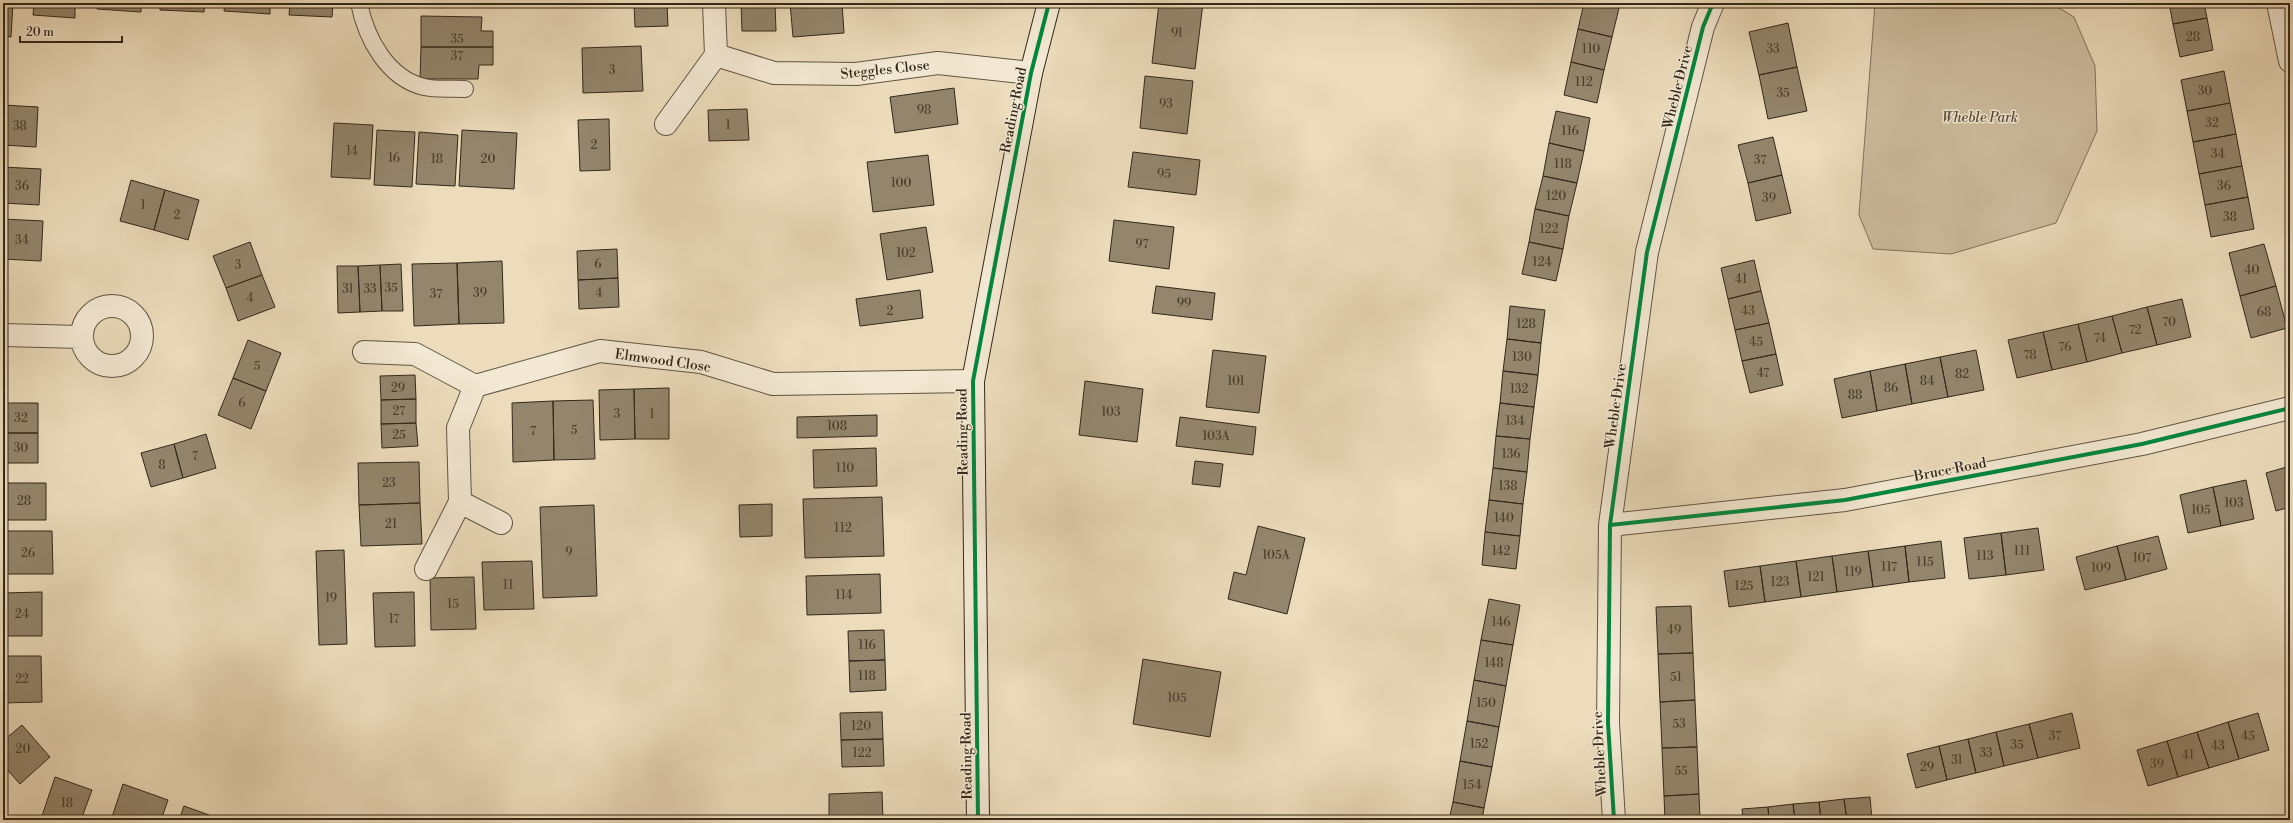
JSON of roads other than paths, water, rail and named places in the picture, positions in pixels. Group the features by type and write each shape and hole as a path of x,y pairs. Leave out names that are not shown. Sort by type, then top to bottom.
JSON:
{"street":[{"path":"666,124 716,55 714,3"},
{"name":"Reading Road","path":"978,820 973,381 1031,73 1049,3"},
{"name":"Wheble Drive","path":"1614,820 1608,723 1610,525 1647,252 1703,27 1713,3"},
{"path":"2278,3 2290,61"},
{"name":"Steggles Close","path":"716,55 774,73 856,74 938,63 1031,73"},
{"path":"3,335 81,337"},
{"name":"Elmwood Close","path":"475,386 600,351 701,362 773,384 973,381"},
{"path":"364,352 415,354 475,386 458,428 460,502 426,568"},
{"name":"Bruce Road","path":"1610,525 1845,500 2142,444 2290,408"},
{"path":"460,502 501,523"}],"lane":[{"path":"359,3 372,43 397,74 424,87 465,89"}],"park label":[{"name":"Wheble Park","path":"1980,117"}]}
